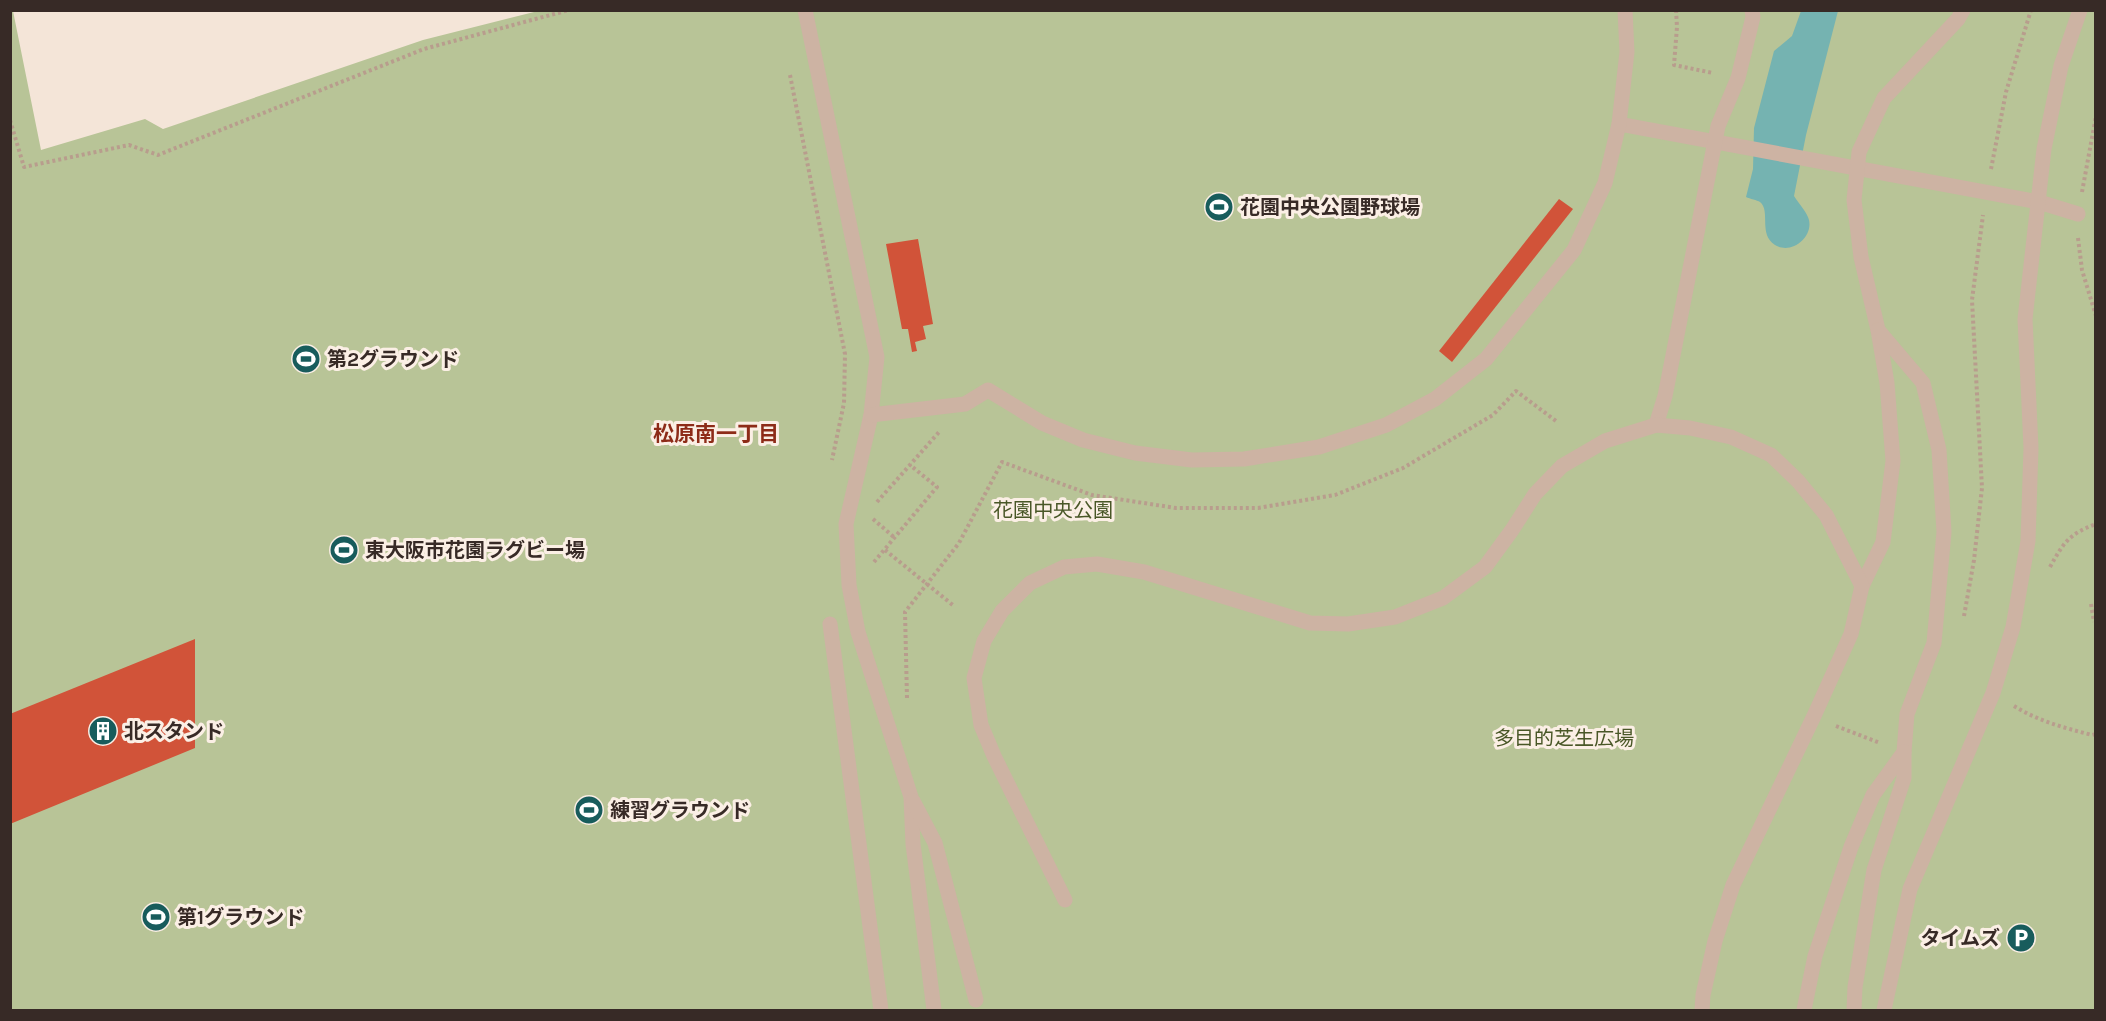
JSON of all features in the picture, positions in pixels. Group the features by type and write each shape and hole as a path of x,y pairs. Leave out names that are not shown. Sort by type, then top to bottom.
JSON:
{"street":[{"path":"805,10 877,357 871,415 846,524 849,585 858,632 911,797 935,843 976,1000"},
{"path":"871,415 964,404 988,390 1042,423 1083,440 1135,453 1192,460 1244,459 1319,447 1386,425 1435,399 1485,359 1574,250 1605,183 1619,124 1627,52 1625,10"},
{"path":"1656,425 1665,396 1718,126 1738,78 1753,17 1752,10"},
{"path":"1702,1011 1703,995 1716,941 1733,885 1851,634 1862,586 1883,542 1893,461 1887,383 1878,330 1861,257 1854,200 1859,152 1884,98 1958,19 1963,10"},
{"path":"1884,1011 1910,889 1993,693 2013,627 2028,541 2031,448 2025,319 2044,149 2061,66 2080,10"},
{"path":"1619,124 2039,202 2078,214"},
{"path":"1854,1011 1858,965 1874,870 1904,778 1907,714 1934,643 1944,532 1938,450 1923,382 1878,330"},
{"path":"1065,900 981,725 974,678 984,642 1002,611 1030,583 1064,567 1097,564 1144,572 1310,623 1348,624 1395,617 1443,598 1485,567 1535,494 1562,466 1605,441 1656,425 1690,428 1731,437 1771,455 1798,481 1826,515 1862,586"},
{"path":"830,624 881,1011"},
{"path":"1804,1011 1815,956 1851,847 1873,795 1904,752"},
{"path":"911,797 913,844 934,1011"}],"path":[{"path":"10,120 24,167 129,145 158,155 424,49 569,10"},
{"path":"1676,10 1674,65 1738,78"},
{"path":"1990,175 2006,92 2031,10"},
{"path":"789,68 844,354 844,403 830,470"},
{"path":"1964,617 1974,560 1982,488 1972,300 1984,206"},
{"path":"908,705 904,612 959,543 1002,462 1092,495 1176,508 1258,508 1335,495 1403,468 1493,415 1516,391 1556,421"},
{"path":"846,524 858,526 964,404"},
{"path":"849,585 896,538 937,487 909,465"},
{"path":"867,513 896,538"},
{"path":"2048,575 2049,568 2060,549 2075,532 2096,524"},
{"path":"885,550 954,606"},
{"path":"2091,604 2094,622"},
{"path":"1993,693 2027,714 2094,736"}],"green space":[{"name":"花園中央公園","path":"10,11 13,11 41,150 145,119 163,129 423,40 538,11 2095,11 2095,1010 11,1010"}],"water":[{"path":"1801,11 1838,11 1806,135 1794,196 1807,214 1808,233 1800,243 1781,248 1775,245 1767,235 1763,206 1759,201 1746,197 1753,169 1754,128 1774,51 1792,36"}],"building":[{"path":"1559,199 1573,209 1452,362 1439,351"},
{"path":"918,239 933,324 923,326 926,339 915,342 917,351 912,352 908,329 902,329 886,244"},
{"name":"北スタンド","path":"195,639 195,748 10,824 10,714"}],"place":[{"name":"花園中央公園野球場","path":"1219,207"},
{"name":"第2グラウンド","path":"306,359"},
{"name":"東大阪市花園ラグビー場","path":"344,550"},
{"name":"北スタンド","path":"103,731"},
{"name":"練習グラウンド","path":"589,810"},
{"name":"第1グラウンド","path":"156,917"},
{"name":"タイムズ","path":"2021,938"}],"district":[{"name":"松原南一丁目","path":"716,434"}],"park label":[{"name":"多目的芝生広場","path":"1564,738"}]}
